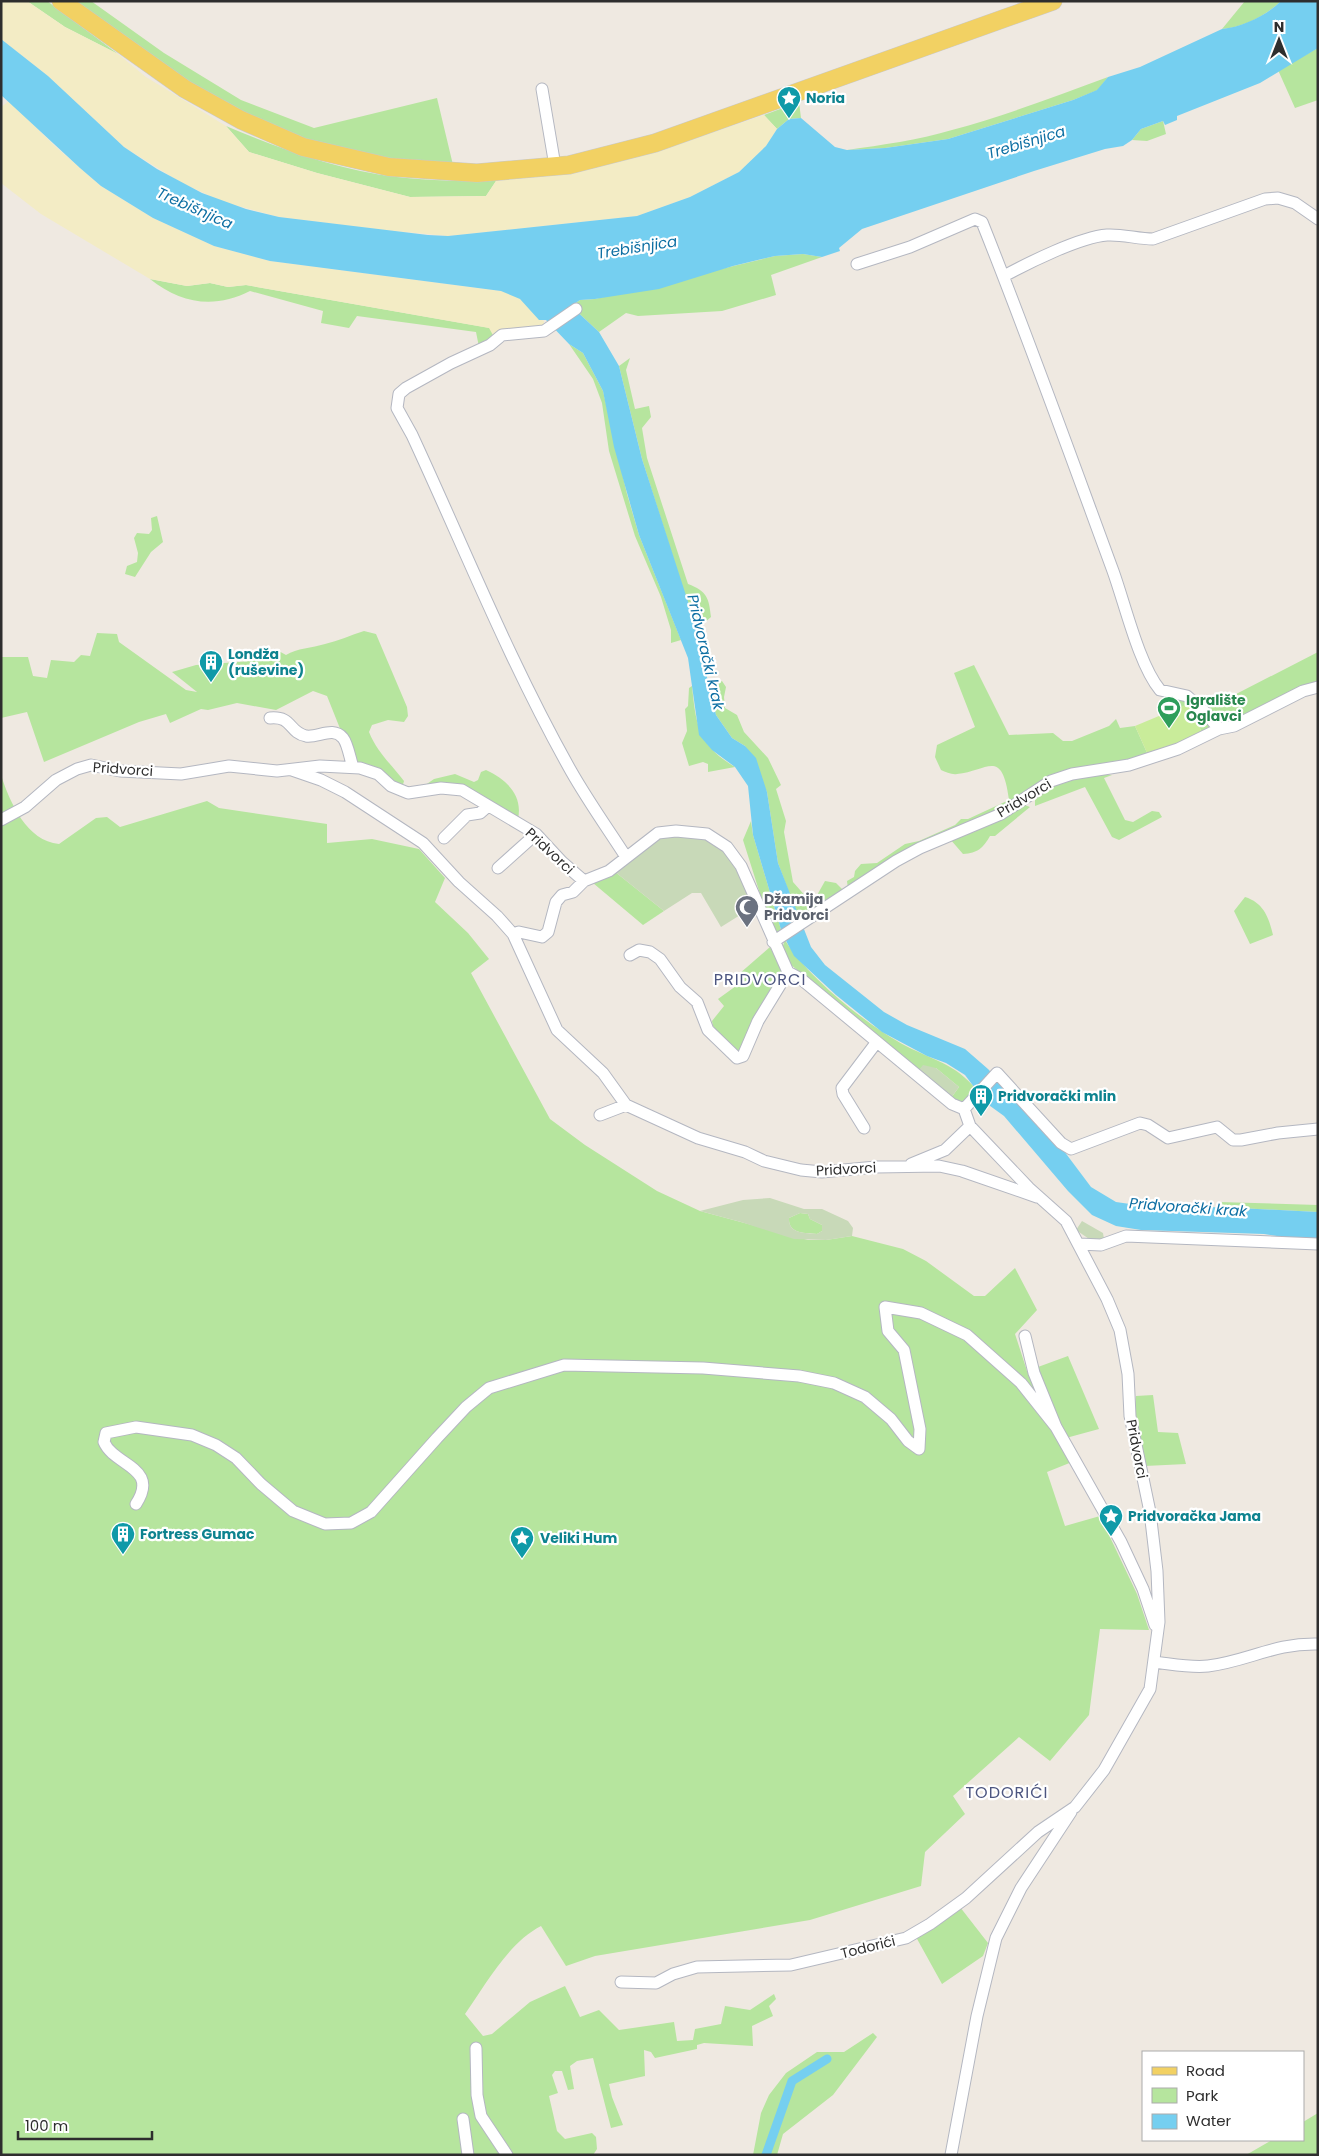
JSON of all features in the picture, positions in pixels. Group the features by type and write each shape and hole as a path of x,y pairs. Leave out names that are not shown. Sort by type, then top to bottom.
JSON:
{"main road":[{"path":"61,1 185,89 241,120 303,147 389,167 477,173 569,165 655,144 1053,1"}],"street":[{"path":"542,89 555,166"},
{"path":"1004,276 1084,241 1108,235 1153,239 1264,199 1278,198 1295,203 1318,219"},
{"path":"857,264 910,247 975,219 982,222 1004,276 1127,608 1147,669 1160,690 1187,696 1220,729"},
{"path":"576,309 544,330 502,335 490,345 451,363 406,388 399,394 397,408 412,435 519,672 572,773 626,857"},
{"name":"Pridvorci","path":"773,942 896,861 934,842 1001,814 1051,781 1072,774 1129,765 1178,749 1220,729 1234,726 1304,690 1318,687"},
{"path":"270,718 283,718 290,722 294,729 308,736 337,733 343,738 353,767"},
{"name":"Pridvorci","path":"1,820 25,807 56,780 77,769 91,765 120,771 181,774 217,766 241,766 277,771 320,766 369,769 378,774 391,786 408,793 453,788 462,790 536,834 562,862 584,881 609,871 658,833 693,832 707,834 716,838 736,856 788,972"},
{"name":"Pridvorci","path":"290,769 321,780 345,792 423,843 513,934 557,1030 603,1073 626,1105 698,1138 745,1152 764,1162 801,1170 822,1172 907,1165 938,1166 962,1171 1041,1198"},
{"path":"444,838 467,815 480,813 488,806"},
{"path":"498,868 536,834"},
{"path":"513,934 519,932 542,937 548,932 556,902 562,895 572,892 584,881"},
{"path":"630,955 639,950 650,952 660,959 680,987 697,1002 708,1030 738,1058 743,1056 758,1022 788,972 825,997 876,1043 952,1104 964,1110 978,1092 997,1073 1061,1143 1071,1149 1140,1123 1148,1125 1168,1138 1217,1128 1233,1140 1318,1128"},
{"path":"864,1128 843,1094 842,1088 876,1043"},
{"path":"600,1115 626,1105"},
{"name":"Pridvorci","path":"964,1110 970,1126 1066,1221 1108,1299 1120,1330 1128,1374 1130,1416 1150,1512 1157,1571 1158,1632 1154,1662"},
{"path":"907,1165 945,1150 970,1126"},
{"path":"1079,1244 1101,1245 1126,1236 1318,1244"},
{"path":"136,1504 142,1494 142,1481 138,1470 107,1450 104,1442 106,1432 136,1427 192,1435 216,1445 236,1458 261,1484 293,1511 325,1524 351,1523 371,1512 466,1407 489,1388 564,1365 703,1368 799,1376 834,1383 865,1397 891,1419 908,1441 919,1450 920,1429 904,1350 888,1331 885,1307 921,1313 967,1335 1021,1383 1056,1427"},
{"path":"1025,1336 1034,1372 1056,1427 1121,1542 1143,1589 1158,1632"},
{"path":"1154,1662 1206,1666 1228,1662 1270,1648 1299,1644 1318,1644"},
{"name":"Todorići","path":"951,2155 977,2016 996,1938 1021,1888 1075,1807 1104,1770 1134,1720 1150,1689 1154,1662"},
{"name":"Todorići","path":"621,1982 656,1983 673,1974 697,1967 791,1965 906,1938 930,1924 966,1898 1038,1832 1075,1807"},
{"path":"476,2048 477,2095 481,2116 508,2155"},
{"path":"463,2119 468,2155"}],"green space":[{"path":"27,1 47,1 118,54 65,27"},
{"path":"70,1 91,1 164,53 241,100 314,128 437,98 453,165 385,161 306,143 228,107 162,66"},
{"path":"1245,1 1281,1 1268,12 1253,20 1238,26 1222,29"},
{"path":"1318,48 1318,100 1295,108 1278,70"},
{"path":"1108,77 1098,90 1073,100 948,139 885,148 847,150 939,134 1030,105"},
{"path":"799,102 801,118 789,119 777,129 764,115"},
{"path":"1163,121 1166,134 1147,141 1132,140 1141,129"},
{"path":"226,126 310,158 375,174 409,178 496,181 486,196 410,197 317,173 249,152"},
{"path":"803,254 822,257 771,275 776,295 722,311 638,316 626,313 599,332 571,306 580,300 595,299 775,256"},
{"path":"150,279 187,286 210,283 228,287 246,285 490,328 494,337 479,347 476,332 357,316 349,328 321,323 323,311 250,291 224,300 198,301 174,294"},
{"path":"569,344 583,353 603,391 627,494 639,535 681,640 671,643 671,630 661,597 635,536 609,451 602,403 593,379"},
{"path":"630,358 626,370 635,409 649,406 651,417 642,428 647,458 688,584 699,589 708,600 711,617 696,630 642,459 619,366"},
{"path":"157,516 163,542 151,552 135,577 125,574 127,566 137,562 138,553 134,538 137,533 149,534 152,530 151,518"},
{"path":"364,631 376,634 407,707 408,716 404,722 388,720 372,725 369,732 380,752 404,781 402,788 357,764 327,696 313,691 276,710 237,703 208,710 201,709 170,723 166,714 139,722 44,762 27,712 1,718 1,657 28,657 33,676 47,678 51,660 74,662 81,655 90,656 97,633 117,634 119,642 186,690 197,692 172,672 196,665 252,661 277,650 286,655"},
{"path":"1318,652 1318,683 1226,724 1219,721 1207,709"},
{"path":"974,665 1009,735 1053,733 1063,741 1072,741 1109,726 1116,719 1120,728 1135,726 1148,755 1099,766 1011,804 848,889 847,881 854,877 855,871 861,864 877,863 905,844 919,841 955,825 961,819 968,819 1009,800 1006,784 998,768 992,766 953,774 941,770 935,757 937,745 975,727 954,673"},
{"path":"722,681 726,687 724,697 725,708 737,715 744,732 768,758 781,785 776,789 786,821 784,832 793,882 808,899 816,897 825,881 836,883 844,891 800,922 778,863 767,792 745,746 732,738 716,715 708,689"},
{"path":"692,686 695,712 701,733 713,751 735,767 708,772 708,764 703,762 689,766 682,743 687,731 685,709 688,706 689,688"},
{"path":"1177,698 1193,703 1201,711 1209,726 1208,731 1202,733 1190,704 1160,716 1158,710"},
{"name":"Igralište Oglavci","path":"1190,703 1202,733 1148,755 1135,726"},
{"path":"486,770 501,778 512,789 518,803 518,819 473,791 421,788 434,779 455,774 474,782 478,780 481,772"},
{"path":"1092,774 1112,775 1104,778 1125,820 1133,822 1152,811 1159,812 1162,817 1119,840 1112,837 1085,787 1035,806 1035,798 1045,787"},
{"path":"1,775 9,797 21,819 38,836 59,844 96,818 107,817 120,827 207,801 219,808 327,824 327,843 372,839 419,849 445,878 435,902 468,933 489,959 471,973 550,1119 585,1145 657,1191 700,1211 808,1240 826,1240 852,1236 903,1249 926,1261 974,1296 985,1296 1015,1268 1037,1310 1015,1334 1027,1371 1068,1356 1099,1429 1066,1438 1077,1460 1047,1472 1065,1526 1100,1516 1137,1594 1149,1630 1100,1629 1089,1715 1050,1761 1019,1737 953,1796 965,1814 925,1852 921,1886 810,1920 595,1956 566,1966 541,1926 529,1933 518,1943 498,1965 465,2014 483,2036 492,2034 530,2002 565,1986 580,2017 599,2010 619,2030 674,2022 677,2041 693,2040 695,2029 721,2024 725,2006 750,2010 774,1994 776,1999 769,2006 773,2016 752,2026 753,2046 704,2043 697,2045 697,2049 655,2058 651,2052 644,2050 645,2076 609,2084 623,2125 611,2128 593,2058 577,2061 570,2066 574,2089 568,2090 562,2071 555,2071 552,2075 558,2093 549,2096 557,2131 565,2139 592,2133 596,2137 597,2149 593,2155 1,2155"},
{"path":"1022,804 1030,807 995,836 990,836 985,844 976,851 963,854 950,839"},
{"path":"751,821 753,835 782,933 773,935 743,840"},
{"path":"659,835 705,835 733,859 749,898 745,903 745,912 721,927 701,893 692,893 664,911 614,871"},
{"path":"614,871 664,911 643,925 593,883"},
{"path":"1245,897 1257,903 1265,912 1273,935 1250,944 1234,911"},
{"path":"785,940 823,985 857,1013 906,1046 952,1068 977,1090 959,1106 951,1098 959,1087 936,1068 918,1071 790,964 781,951"},
{"path":"770,947 782,970 783,978 739,1052 732,1050 713,1026 712,1021 724,1006 718,999 736,986 739,974"},
{"path":"923,1065 936,1068 959,1087 951,1098 918,1071"},
{"path":"770,1198 804,1209 822,1209 848,1221 853,1228 852,1236 826,1240 794,1239 700,1211 743,1200","holes":["800,1213 808,1214 810,1219 822,1225 822,1231 817,1234 798,1232 791,1227 789,1218"]},
{"path":"1219,1202 1318,1205 1318,1212 1219,1207"},
{"path":"800,1213 808,1214 810,1219 822,1225 822,1231 817,1234 794,1230 789,1223 789,1218"},
{"path":"1082,1221 1103,1233 1104,1239 1095,1243 1076,1230"},
{"path":"1153,1395 1158,1432 1178,1433 1186,1464 1145,1466 1135,1409 1136,1396"},
{"path":"960,1907 988,1943 983,1956 942,1984 916,1937"},
{"path":"873,2033 877,2037 833,2095 783,2134 777,2155 753,2155 761,2113 769,2095 786,2073 817,2052 844,2052"},
{"path":"1318,2113 1318,2155 1246,2155 1270,2141 1304,2141 1304,2121"}],"sand":[{"path":"1,1 27,1 65,27 118,54 146,77 226,126 249,152 317,173 410,197 486,196 496,181 580,171 655,152 764,115 777,129 766,146 739,172 690,197 637,216 448,236 279,217 223,202 180,182 124,147 48,76 1,39"},
{"path":"9,101 57,148 101,186 153,218 214,246 270,261 501,291 524,301 544,321 544,325 494,337 489,328 246,285 228,287 210,283 187,286 150,279 41,214 1,183 1,107"}],"water":[{"name":"Trebišnjica","path":"1281,1 1318,1 1318,48 1260,83 1177,116 1177,120 1165,125 1163,121 1141,129 1132,140 1123,146 1105,149 1034,171 862,229 839,248 840,251 822,257 803,254 775,256 733,266 659,289 580,300 571,306 599,332 619,366 642,459 692,614 716,715 732,738 745,746 756,758 767,792 778,863 811,947 825,965 884,1012 907,1025 965,1049 988,1069 1061,1147 1091,1187 1116,1202 1165,1209 1219,1207 1318,1212 1318,1242 1264,1234 1141,1230 1116,1226 1092,1215 1068,1191 1004,1116 986,1103 965,1075 946,1063 927,1056 882,1032 836,995 794,956 782,933 753,835 748,786 735,767 712,750 699,735 688,658 639,535 614,447 603,391 583,353 569,344 546,320 539,320 520,299 501,291 270,261 214,246 153,218 101,186 1,95 1,39 48,76 124,147 157,169 202,193 246,209 279,217 448,236 637,216 690,197 739,172 766,146 777,129 789,119 801,118 835,147 847,150 885,148 948,139 1073,100 1097,90 1108,77 1140,67 1222,29 1238,26 1253,20"}],"waterway":[{"path":"766,2155 792,2081 827,2059"}],"place":[{"name":"Noria","path":"789,119"},
{"name":"Londža (ruševine)","path":"211,683"},
{"name":"Igralište Oglavci","path":"1169,729"},
{"name":"Džamija Pridvorci","path":"747,928"},
{"name":"Pridvorački mlin","path":"981,1117"},
{"name":"Pridvoračka Jama","path":"1111,1537"},
{"name":"Fortress Gumac","path":"123,1555"},
{"name":"Veliki Hum","path":"522,1559"}],"district":[{"name":"PRIDVORCI","path":"760,979"},
{"name":"TODORIĆI","path":"1007,1792"}],"water label":[{"name":"Pridvorački krak","path":"706,652"},
{"name":"Pridvorački krak","path":"1188,1207"}]}
